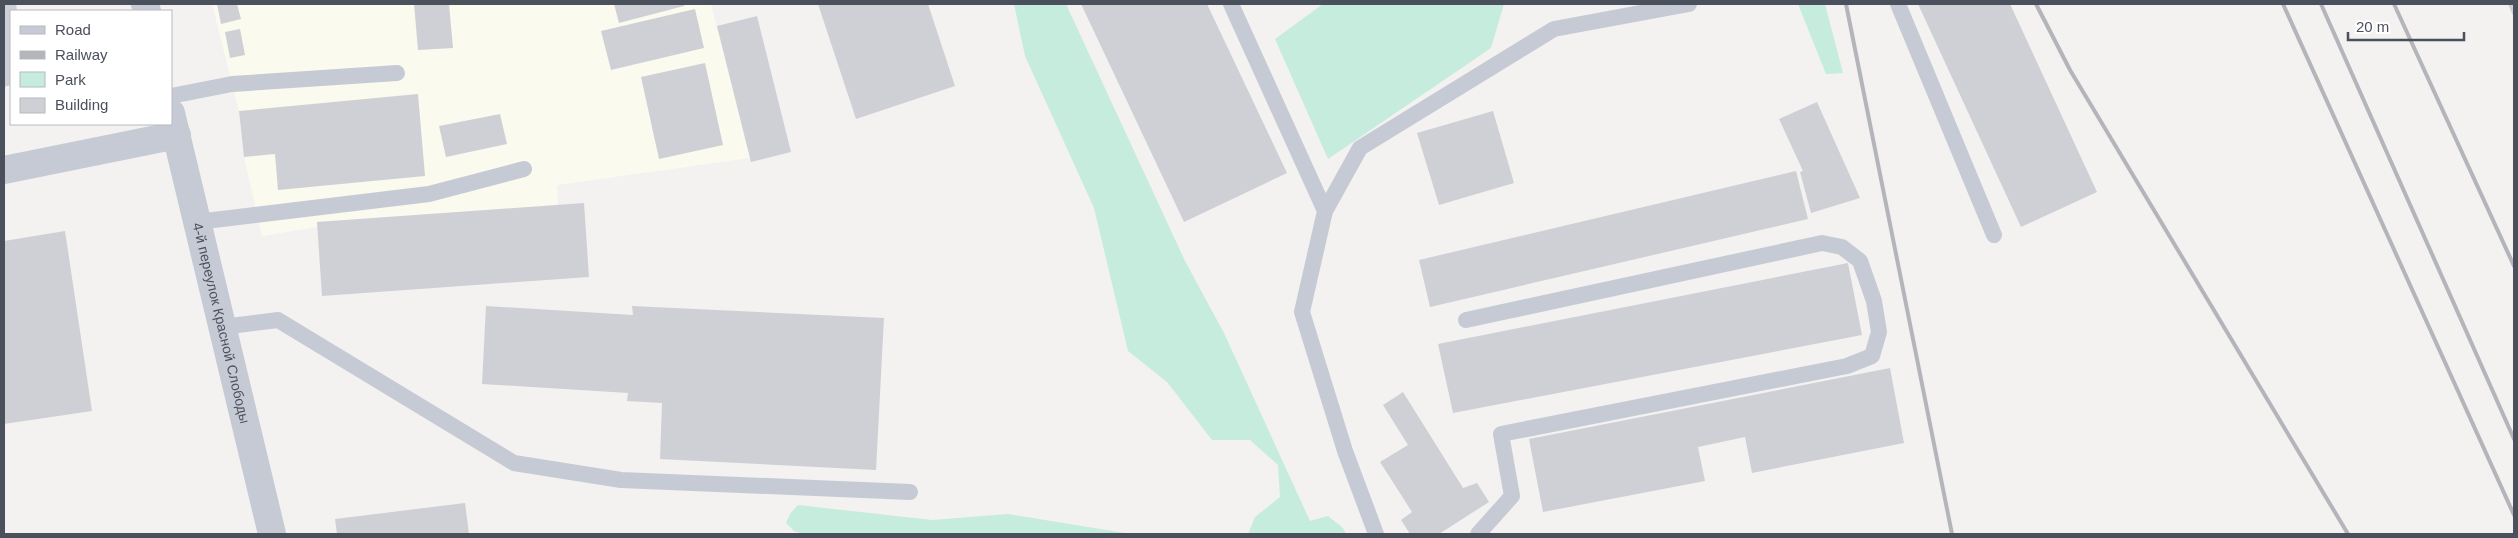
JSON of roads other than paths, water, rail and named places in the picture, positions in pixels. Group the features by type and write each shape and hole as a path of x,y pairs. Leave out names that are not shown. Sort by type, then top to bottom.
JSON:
{"street":[{"name":"4-й переулок Красной Слободы","path":"174,124 272,534"},
{"path":"4,170 170,125"}],"lane":[{"path":"1231,4 1325,211"},
{"path":"1376,534 1345,451 1302,312 1325,211 1360,148 1554,29 1689,4"},
{"path":"1898,4 1994,235"},
{"path":"172,96 232,84 397,73"},
{"path":"197,222 429,194 524,169"},
{"path":"1466,320 1822,243 1842,247 1860,261 1874,301 1879,332 1872,356 1847,366 1501,434 1512,496 1478,534"},
{"path":"222,327 278,320 514,463 621,480 910,492"}],"railway":[{"path":"1846,4 1952,534"},
{"path":"2036,4 2070,70 2348,534"},
{"path":"2283,4 2514,515"},
{"path":"2321,4 2514,439"},
{"path":"2394,4 2514,266"}]}
